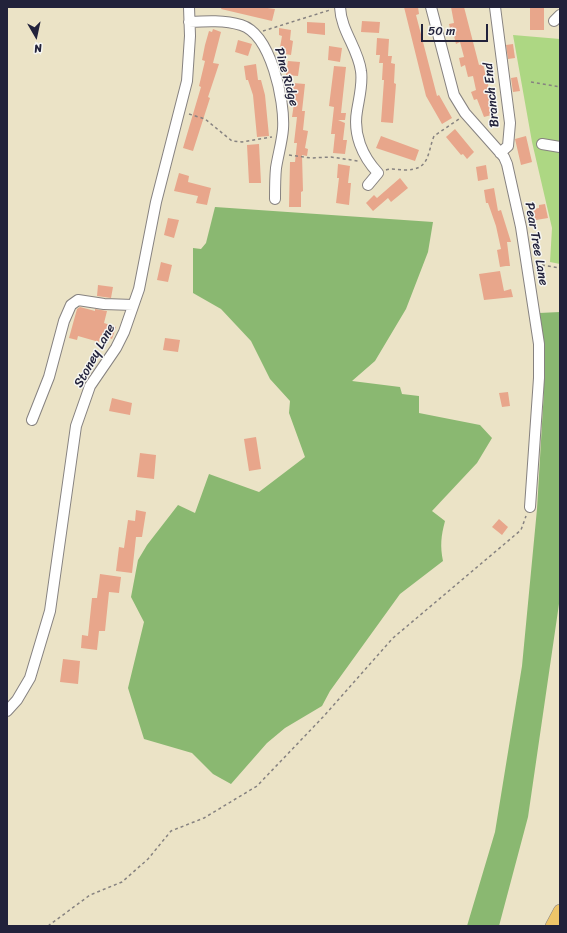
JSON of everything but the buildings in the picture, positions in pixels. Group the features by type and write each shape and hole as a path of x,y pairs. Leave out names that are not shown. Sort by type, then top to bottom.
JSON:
{"main road":[{"path":"552,926 560,911"}],"street":[{"name":"Stoney Lane","path":"7,711 17,700 30,678 50,611 76,426 90,386 116,348 124,332 139,289 156,202 187,81 189,7"},
{"path":"340,7 342,23 358,59 361,71 356,126 360,146 368,162 378,173 368,184"},
{"name":"Pear Tree Lane","path":"431,7 450,85 465,114 500,153 507,164 512,181 527,263 539,344 539,378 530,507"},
{"name":"Branch End","path":"495,7 510,123 508,146 500,153"},
{"name":"Pine Ridge","path":"189,22 219,21 241,25 256,34 263,42 279,90 283,109 282,137 274,199"},
{"path":"542,144 560,147"},
{"path":"32,420 49,377 64,321 71,304 78,300 104,304 133,304"}],"path":[{"path":"256,34 291,21 340,7"},
{"path":"531,82 560,87"},
{"path":"180,111 205,119 232,141 242,142 282,137"},
{"path":"378,173 390,169 415,170 422,166 429,156 434,136 465,114"},
{"path":"279,151 300,157 331,156 368,162"},
{"path":"527,263 560,268"},
{"path":"48,926 90,896 122,882 148,859 171,832 204,818 257,786 323,717 393,638 521,530 530,507"}],"green space":[{"path":"513,35 560,39 560,264 550,262 552,228 532,142"},
{"path":"215,207 433,222 428,252 406,309 375,361 352,381 400,387 402,394 419,396 419,413 480,425 492,438 477,463 432,511 445,521 441,541 443,561 400,594 330,691 322,706 285,728 267,743 231,784 213,774 192,753 144,739 128,688 144,622 131,597 138,560 147,545 178,505 195,513 209,474 259,492 305,457 289,413 290,401 270,379 251,341 221,309 193,293 193,248 201,249 206,243"},
{"path":"560,312 560,597 528,817 499,926 467,926 495,832 522,666 537,509 544,390 539,313"}]}
